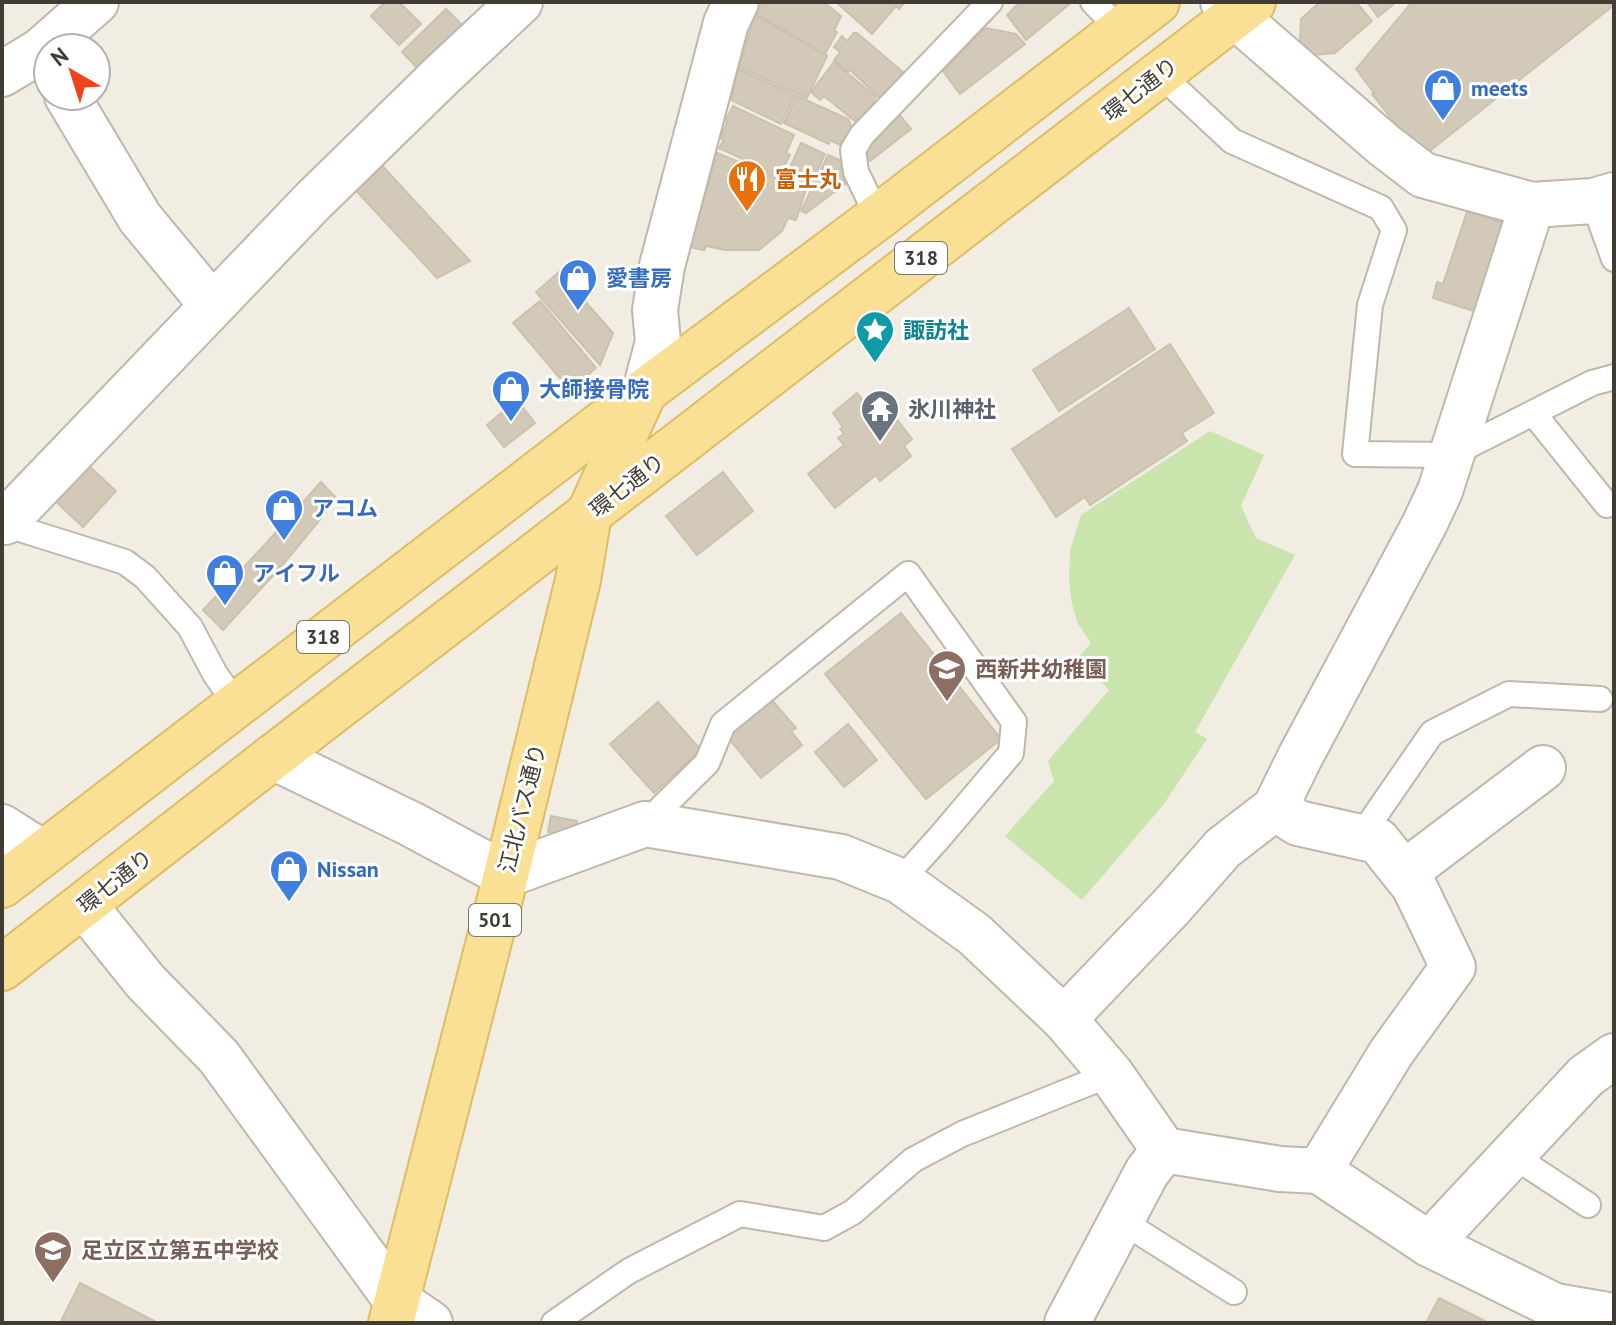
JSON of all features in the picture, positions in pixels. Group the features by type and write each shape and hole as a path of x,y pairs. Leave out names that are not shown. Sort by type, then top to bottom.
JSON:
{"main road":[{"name":"318","path":"2,885 645,391 878,217 1106,16 1157,2"},
{"name":"環七通り","path":"2,968 1160,74 1237,7"},
{"name":"江北バス通り","path":"406,1315 506,875 578,580 589,514 645,391"}],"street":[{"path":"68,32 96,2"},
{"path":"3,522 313,201 520,2"},
{"path":"1237,7 1384,145 1423,175 1532,205 1604,198"},
{"path":"645,391 658,342 655,310 662,266 721,9"},
{"path":"2,74 32,63"},
{"path":"77,112 140,218 212,305"},
{"path":"1064,1019 1223,848 1275,808 1440,491 1532,205"},
{"path":"273,757 411,824 506,875 645,824 841,857 900,881 974,934 1064,1019 1111,1074 1164,1150 1280,1169 1319,1171 1429,1244 1555,1306 1614,1316"},
{"path":"1404,873 1543,768"},
{"path":"1275,808 1298,823 1378,841 1414,886 1453,967 1391,1053 1319,1171"},
{"path":"2,827 43,853"},
{"path":"84,905 145,981 219,1057 406,1315"},
{"path":"1429,1244 1586,1076 1614,1056"},
{"path":"1067,1323 1120,1220 1147,1172 1164,1150"}],"lane":[{"path":"878,217 856,172 853,150 862,135 990,2"},
{"path":"1160,74 1232,141 1381,208 1394,230 1370,305 1355,454 1450,455 1592,383 1614,377"},
{"path":"1604,198 1614,259"},
{"path":"1534,414 1607,505"},
{"path":"3,522 125,562 145,577 190,627 215,674 236,704"},
{"path":"645,824 707,763 723,724 908,574 1014,722 1011,753 900,881"},
{"path":"1361,836 1432,733 1509,694 1600,699"},
{"path":"554,1323 629,1271 740,1214 824,1228 853,1212 913,1160 962,1134 1111,1074"},
{"path":"1512,1155 1588,1205"},
{"path":"1120,1220 1234,1292"}],"green space":[{"path":"1210,431 1264,455 1241,506 1256,538 1295,555 1195,732 1207,739 1164,804 1082,900 1005,836 1054,781 1048,761 1109,690 1079,657 1091,643 1078,624 1072,604 1070,550 1081,515"}],"building":[{"path":"385,2 399,2 421,24 399,45 371,16"},
{"path":"763,2 822,2 841,16 834,31 837,32 825,54 756,14"},
{"path":"836,2 905,2 899,9 896,6 872,34"},
{"path":"1020,2 1072,2 1026,40 1007,15"},
{"path":"1320,2 1356,2 1372,21 1335,53 1311,55 1300,43 1301,19"},
{"path":"1367,2 1396,2 1378,17"},
{"path":"1412,2 1614,2 1614,5 1422,157 1356,69"},
{"path":"446,9 467,30 422,73 402,52"},
{"path":"755,15 827,56 807,98 739,67"},
{"path":"986,28 1016,34 1025,44 960,94 943,71"},
{"path":"854,33 905,74 883,101 850,70 848,72 834,60 840,52 834,47 842,36 847,41"},
{"path":"834,62 876,97 875,103 861,120 859,118 856,122 824,96 820,100 811,92"},
{"path":"738,69 795,95 781,124 731,100"},
{"path":"797,96 848,119 852,128 848,137 844,136 840,145 830,140 829,144 784,123"},
{"path":"733,106 794,135 786,153 790,155 779,176 719,148 724,140 720,138 725,121"},
{"path":"899,114 911,129 870,161 864,153 873,138"},
{"path":"801,143 825,154 811,185 787,174"},
{"path":"717,153 806,189 796,220 788,218 782,231 759,250 690,247"},
{"path":"828,155 840,160 845,184 806,213 801,211"},
{"path":"376,159 470,261 437,278 349,183"},
{"path":"1467,212 1503,223 1486,315 1433,298 1437,282 1443,284"},
{"path":"559,272 613,333 600,365 536,292"},
{"path":"540,301 596,368 570,390 513,323"},
{"path":"1129,308 1155,349 1059,411 1033,370"},
{"path":"1170,344 1214,413 1182,433 1187,441 1090,505 1085,497 1056,517 1012,449"},
{"path":"857,393 883,420 892,413 912,439 904,446 911,456 880,481 876,475 835,508 808,474 844,445 838,438 844,434 840,429 843,427 833,413"},
{"path":"517,400 535,423 504,447 487,425"},
{"path":"86,463 116,491 83,527 52,498"},
{"path":"723,472 753,511 697,555 666,516"},
{"path":"321,482 337,499 223,630 203,610"},
{"path":"901,613 1001,739 926,799 825,674"},
{"path":"771,699 796,728 791,731 802,745 761,778 726,735"},
{"path":"658,702 701,750 654,793 610,744"},
{"path":"848,724 877,760 844,787 815,752"},
{"path":"551,816 577,821 574,836 548,832"},
{"path":"80,1283 158,1323 60,1323"},
{"path":"1439,1298 1489,1323 1426,1323"}],"place":[{"name":"meets","path":"1443,122"},
{"name":"富士丸","path":"747,213"},
{"name":"愛書房","path":"578,312"},
{"name":"諏訪社","path":"875,364"},
{"name":"大師接骨院","path":"511,423"},
{"name":"氷川神社","path":"880,443"},
{"name":"アコム","path":"284,542"},
{"name":"アイフル","path":"225,607"},
{"name":"西新井幼稚園","path":"947,703"},
{"name":"Nissan","path":"289,903"},
{"name":"足立区立第五中学校","path":"53,1284"}]}
